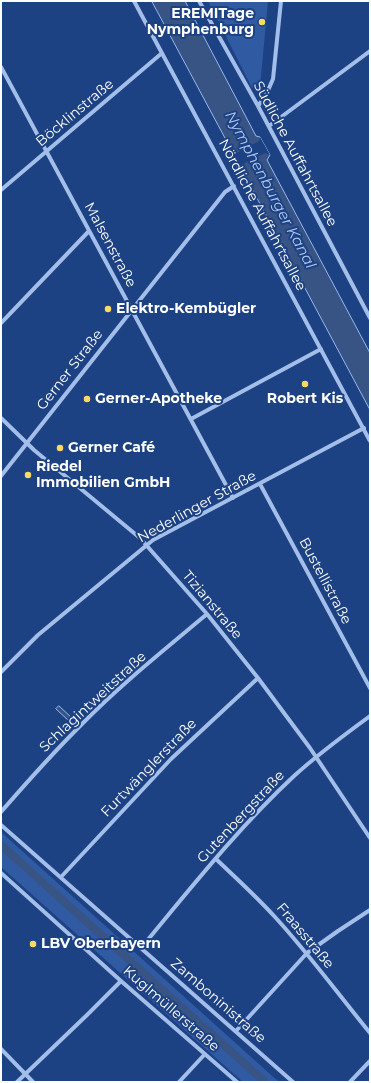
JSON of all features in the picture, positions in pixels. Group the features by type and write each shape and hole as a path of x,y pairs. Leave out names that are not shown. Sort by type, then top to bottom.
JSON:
{"street":[{"name":"Nördliche Auffahrtsallee","path":"134,1 370,441"},
{"name":"Südliche Auffahrtsallee","path":"199,1 269,126 370,318"},
{"path":"258,106 266,95 273,79 281,1"},
{"path":"269,126 370,51"},
{"name":"Böcklinstraße","path":"1,190 162,53"},
{"name":"Malsenstraße","path":"1,66 233,498"},
{"name":"Gerner Straße","path":"1,476 225,192 234,186"},
{"path":"1,323 90,231"},
{"path":"191,419 321,349"},
{"name":"Tizianstraße","path":"1,418 27,443 135,532 207,614 258,678 310,748 370,838"},
{"name":"Nederlinger Straße","path":"1,672 38,635 153,540 364,428"},
{"name":"Bustellistraße","path":"260,484 370,688"},
{"name":"Schlagintweitstraße","path":"1,812 47,760 82,724 133,677 207,614"},
{"name":"Furtwänglerstraße","path":"61,877 171,759 258,678"},
{"name":"Gutenbergstraße","path":"141,948 216,859 268,802 316,757 370,716"},
{"name":"Zamboninistraße","path":"1,825 293,1082"},
{"name":"Fraasstraße","path":"216,859 253,894 307,954 370,1033"},
{"name":"Kuglmüllerstraße","path":"1,873 236,1082"},
{"path":"236,1031 307,954 370,910"},
{"path":"17,1082 121,981"},
{"path":"1,1049 33,1082"},
{"path":"179,1082 205,1054"},
{"path":"350,1082 370,1061"}],"shaded area":[{"path":"208,1 268,1 260,87 252,88"},
{"path":"1,832 279,1082 243,1082 1,867"}],"water":[{"name":"Nymphenburger Kanal","path":"152,1 185,1 256,136 260,137 270,155 267,160 370,353 370,410 243,172 239,171 229,152 230,148"},
{"path":"59,706 72,718 69,721 56,709"}],"pier":[{"path":"260,137 270,155 265,153 241,165 239,171 229,152 235,154 259,141"}],"waterway":[{"path":"1,845 265,1082"}],"place":[{"name":"EREMITage Nymphenburg","path":"262,22"},
{"name":"Elektro-Kembügler","path":"108,309"},
{"name":"Robert Kis","path":"305,384"},
{"name":"Gerner-Apotheke","path":"87,399"},
{"name":"Gerner Café","path":"60,448"},
{"name":"Riedel Immobilien GmbH","path":"28,475"},
{"name":"LBV Oberbayern","path":"33,944"}]}
